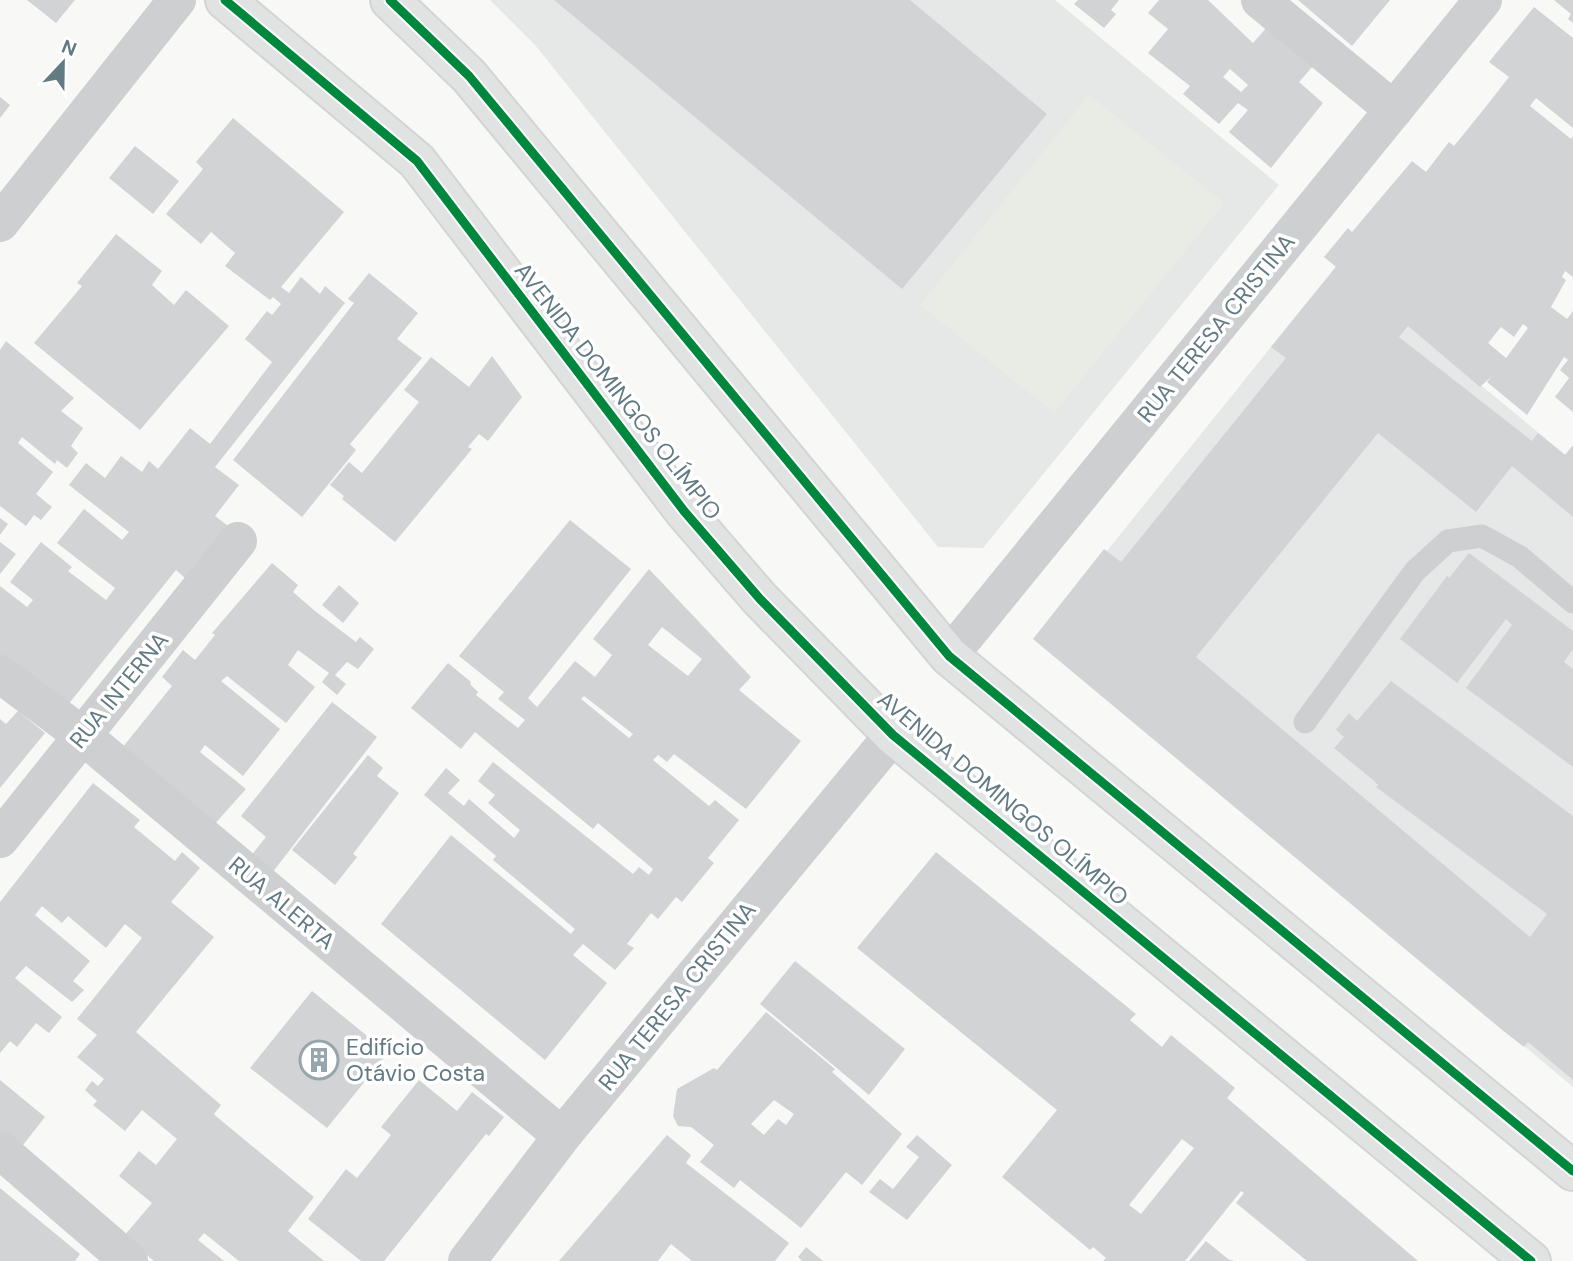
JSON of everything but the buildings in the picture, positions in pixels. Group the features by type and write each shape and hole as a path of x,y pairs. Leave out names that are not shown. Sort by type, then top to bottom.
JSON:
{"main road":[{"name":"AVENIDA DOMINGOS OLÍMPIO","path":"225,0 417,161 684,511 760,599 893,734 1531,1261"},
{"path":"390,0 469,76 949,656 1573,1171"}],"street":[{"path":"0,223 177,0"},
{"path":"1261,0 1394,110"},
{"name":"RUA TERESA CRISTINA","path":"949,656 1483,0"},
{"name":"RUA INTERNA","path":"0,839 238,541"},
{"name":"RUA ALERTA","path":"0,674 83,736 562,1136"},
{"name":"RUA TERESA CRISTINA","path":"467,1261 562,1136 893,734"},
{"path":"0,1150 129,1261"}],"lane":[{"path":"1305,722 1415,570 1448,541 1482,536 1520,557 1573,602"}],"shaded area":[{"path":"490,0 1055,0 1279,185 983,548 938,547 535,45"},
{"path":"1089,95 1224,203 1054,413 920,305"},
{"path":"1336,266 1573,461 1573,1087 1037,638"}],"cycle path":[{"path":"225,0 417,161 684,511 760,599 893,735 1531,1261"},
{"path":"390,0 469,76 949,656 1573,1171"}],"place":[{"name":"Edifício Otávio Costa","path":"319,1060"}]}
